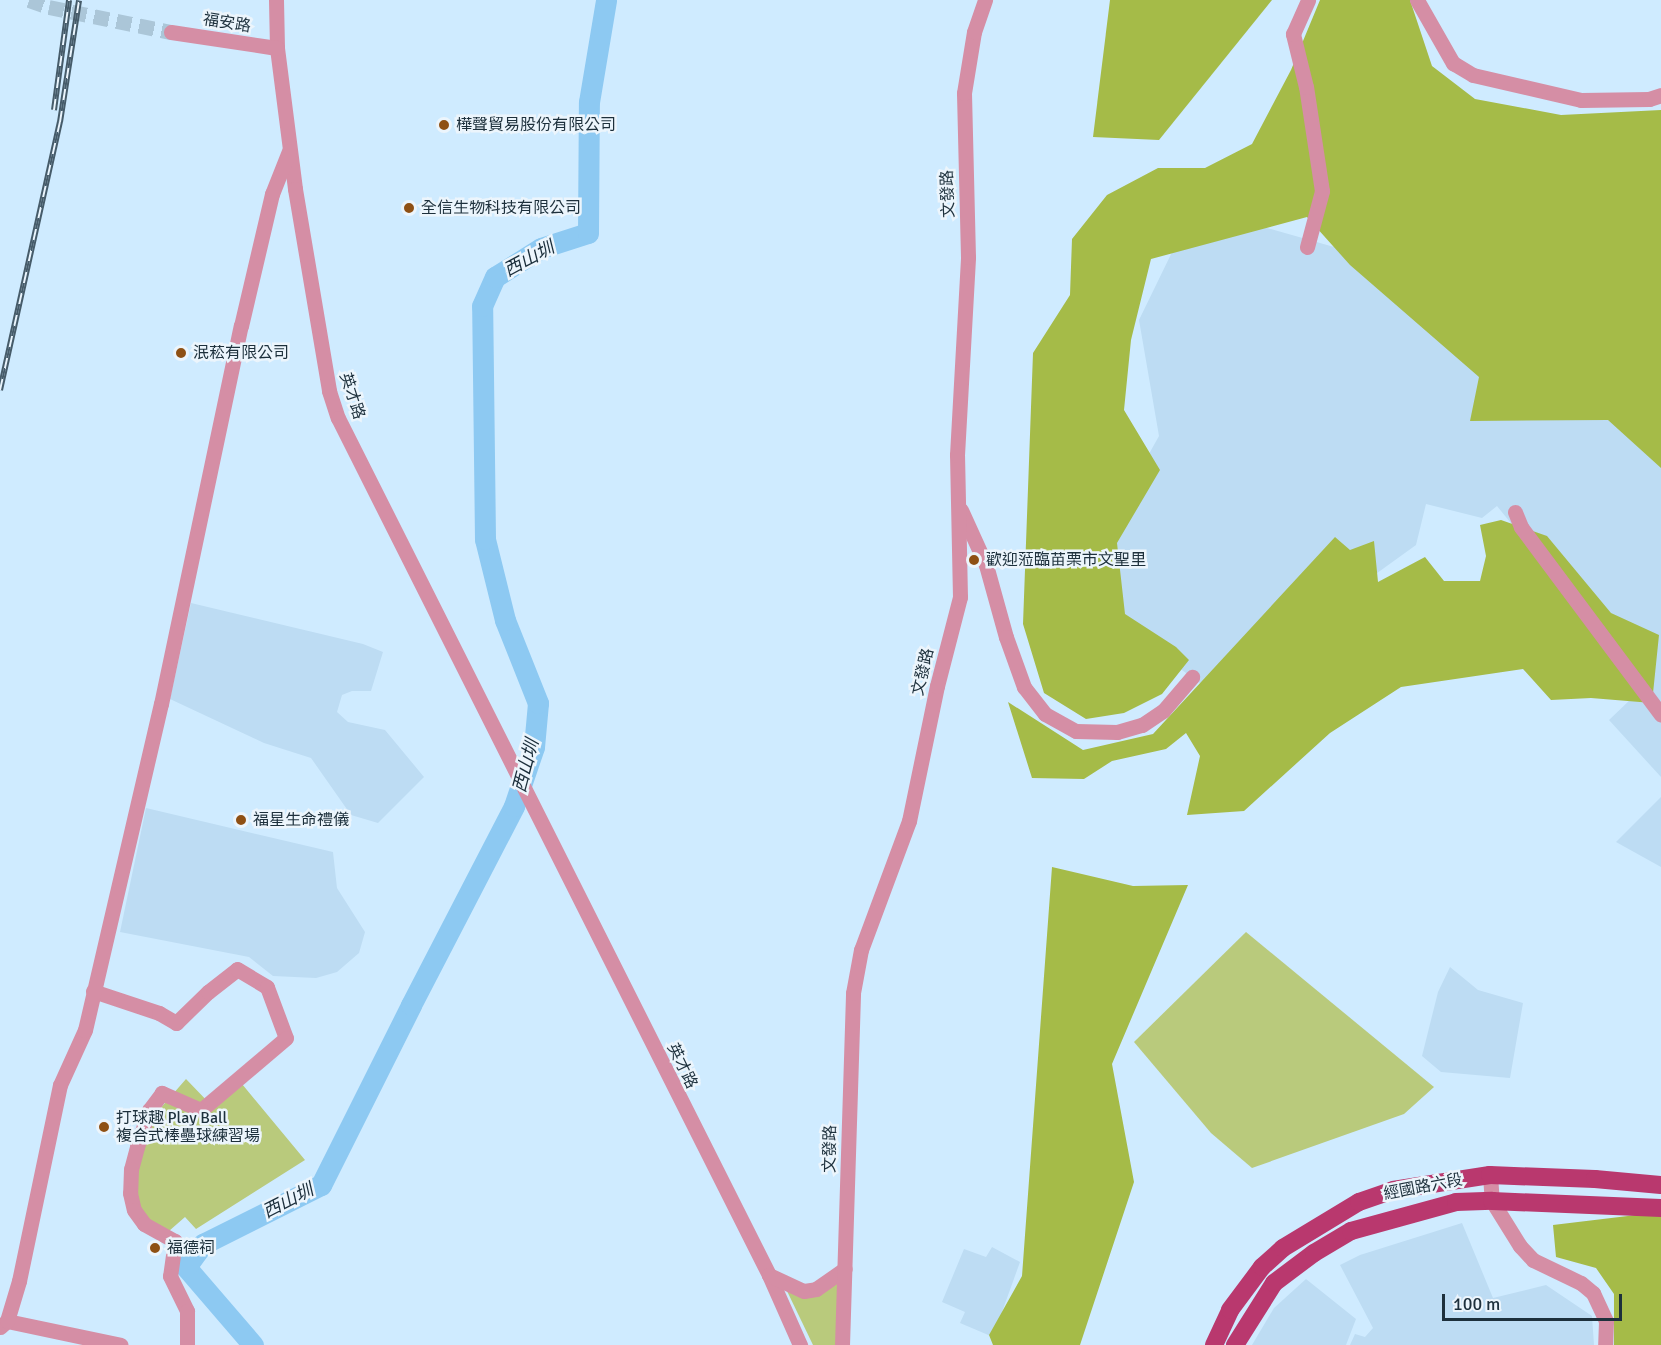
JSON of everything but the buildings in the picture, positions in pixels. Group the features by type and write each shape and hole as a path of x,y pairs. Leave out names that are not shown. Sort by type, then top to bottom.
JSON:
{"main road":[{"name":"經國路六段","path":"1214,1345 1230,1310 1262,1267 1283,1248 1324,1221 1359,1202 1393,1190 1490,1175 1595,1179 1661,1185"},
{"name":"經國路六段","path":"1235,1345 1274,1283 1314,1253 1351,1231 1456,1202 1492,1201 1661,1208"}],"street":[{"name":"英才路","path":"276,0 277,48 290,149 329,391 338,418 530,804 769,1275 800,1345"},
{"name":"文發路","path":"843,1345 853,993 861,950 909,821 937,686 960,597 957,502 961,357 968,257 964,93 974,32 985,0"},
{"path":"1307,247 1322,191 1306,87 1293,34 1308,0"},
{"path":"1417,0 1453,63 1473,75 1581,100 1649,99 1661,95"},
{"name":"福安路","path":"171,32 277,48"},
{"path":"121,1345 4,1324 19,1281 60,1085 85,1030 161,704 246,304 272,194 290,149"},
{"path":"957,502 986,566 1006,637 1024,687 1046,714 1076,731 1117,732 1142,725 1163,711 1191,677"},
{"path":"1515,512 1521,527 1661,715"},
{"path":"93,992 159,1013 176,1023 208,992 237,969 267,987 286,1038 201,1110 162,1093 149,1110 137,1147 131,1169 130,1193 134,1210 144,1224 175,1241 170,1276 186,1311 187,1345"},
{"path":"1490,1175 1492,1201 1520,1246 1533,1260 1581,1283 1593,1293 1606,1321 1605,1345"},
{"path":"769,1275 785,1285 804,1291 816,1289 845,1269"}],"shaded area":[{"path":"1246,222 1341,249 1622,405 1661,442 1661,777 1609,720 1654,677 1573,600 1497,506 1482,518 1426,504 1416,545 1212,692 1107,615 1107,529 1159,436 1139,320 1175,246"},
{"path":"191,603 363,644 383,652 371,691 352,691 342,695 337,712 348,722 385,730 424,777 378,823 351,815 311,758 264,743 170,699"},
{"path":"1661,797 1661,867 1616,842"},
{"path":"146,808 333,852 337,888 365,932 359,953 337,972 316,978 273,976 249,957 120,932"},
{"path":"1450,967 1478,990 1523,1003 1510,1078 1441,1072 1422,1056 1438,992"},
{"path":"1462,1223 1493,1298 1546,1285 1592,1316 1594,1345 1350,1345 1355,1334 1365,1337 1373,1328 1340,1265 1360,1255"},
{"path":"992,1247 1020,1262 993,1337 960,1323 965,1312 942,1302 964,1249 986,1257"},
{"path":"1306,1279 1356,1319 1346,1345 1252,1345 1274,1308"}],"green space":[{"path":"1110,0 1272,0 1159,140 1093,137"},
{"path":"1320,0 1410,0 1432,66 1475,99 1561,115 1661,110 1661,468 1608,420 1470,421 1479,377 1350,265 1307,217 1151,259 1131,340 1124,410 1160,470 1117,543 1125,614 1176,647 1189,660 1162,694 1124,713 1086,719 1044,693 1023,624 1033,353 1070,295 1072,239 1107,195 1158,168 1205,168 1252,144 1291,70"},
{"path":"1501,520 1547,536 1611,613 1659,635 1652,703 1591,698 1551,700 1523,669 1401,687 1330,733 1244,811 1187,815 1200,756 1186,733 1166,749 1112,761 1084,779 1032,778 1008,702 1083,750 1153,734 1335,537 1350,550 1374,541 1378,582 1425,557 1444,581 1480,581 1486,556 1480,525"},
{"path":"1052,867 1133,886 1188,885 1112,1064 1134,1182 1080,1345 993,1345 989,1335 1022,1276"},
{"path":"1246,932 1434,1087 1404,1114 1252,1168 1211,1133 1134,1042"},
{"path":"186,1079 212,1106 242,1084 305,1160 196,1229 185,1217 169,1231 143,1217 137,1205 137,1157 152,1118"},
{"path":"1661,1212 1661,1345 1614,1345 1614,1294 1596,1268 1556,1257 1553,1225"},
{"path":"836,1283 839,1286 836,1345 813,1345 787,1291"}],"waterway":[{"name":"西山圳","path":"253,1345 186,1267 203,1244 321,1185 514,806 534,747 538,703 505,620 485,539 482,306 495,277 541,248 588,233 589,102 606,0"}],"tunnel":[{"path":"29,0 49,7 171,32"}],"railway":[{"path":"54,110 69,0"},
{"path":"0,390 60,122 79,0"}],"place":[{"name":"樺聲貿易股份有限公司","path":"444,125"},
{"name":"全信生物科技有限公司","path":"409,208"},
{"name":"泯菘有限公司","path":"181,353"},
{"name":"歡迎蒞臨苗栗市文聖里","path":"974,560"},
{"name":"福星生命禮儀","path":"241,820"},
{"name":"打球趣 Play Ball 複合式棒壘球練習場","path":"104,1127"},
{"name":"福德祠","path":"155,1248"}]}
